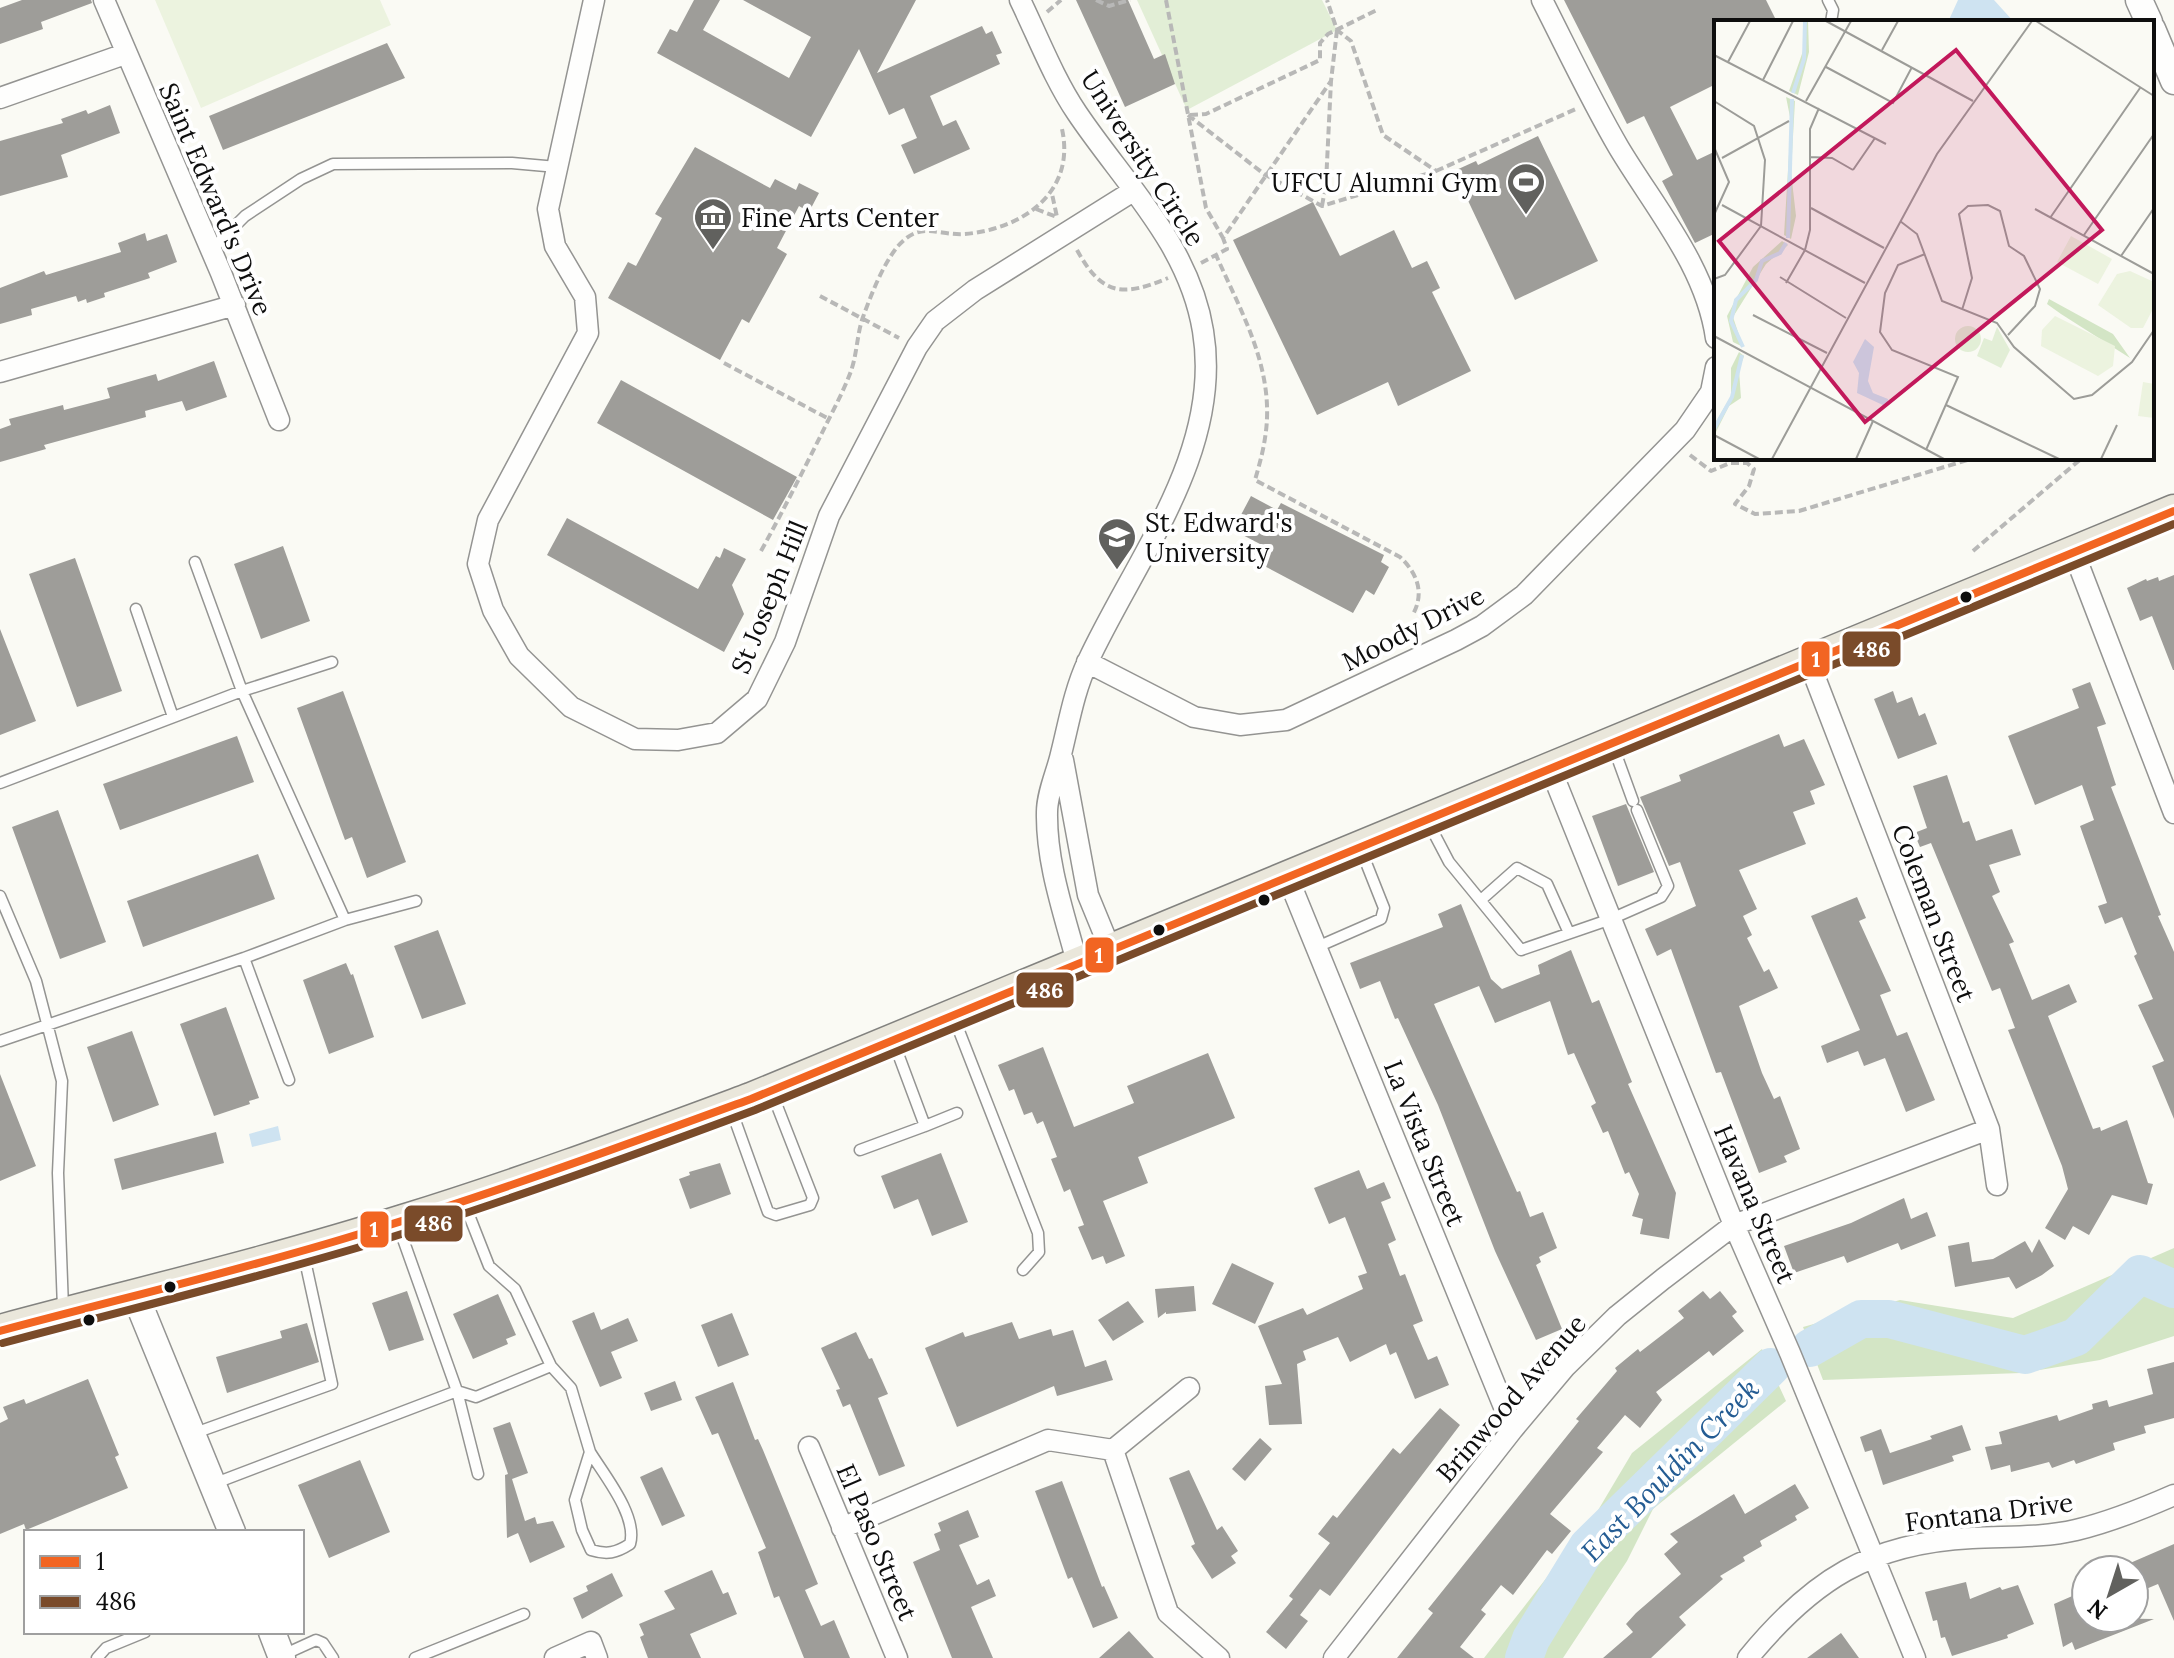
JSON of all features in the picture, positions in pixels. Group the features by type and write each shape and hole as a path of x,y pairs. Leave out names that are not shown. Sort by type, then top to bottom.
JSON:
{"main road":[{"path":"0,1331 136,1297 398,1223 575,1165 730,1107 1078,966 2174,511"}],"street":[{"name":"Saint Edward's Drive","path":"104,0 235,305 279,420"},
{"name":"St Joseph Hill","path":"594,0 548,209 555,246 585,297 588,333 488,520 478,564 493,610 519,656 571,707 635,739 678,740 717,733 757,699 785,642 829,516 917,347 935,321 975,290 1133,191"},
{"name":"University Circle","path":"1020,0 1075,110 1162,228 1185,270 1203,330 1206,383 1186,468 1087,662 1072,701 1047,810 1056,884 1078,966"},
{"path":"1542,0 1617,145 1700,279 1714,325"},
{"path":"2139,0 2148,20"},
{"path":"2154,34 2174,81"},
{"path":"0,98 125,54"},
{"path":"0,372 235,305"},
{"name":"Moody Drive","path":"1087,662 1194,717 1240,725 1286,720 1469,633 1524,595 1685,430 1711,392 1714,377"},
{"path":"2074,553 2174,813"},
{"name":"Coleman Street","path":"1809,662 1989,1129 1997,1185"},
{"name":"University Circle","path":"1061,752 1088,895 1111,951"},
{"name":"Havana Street","path":"1551,770 1734,1225 1915,1658"},
{"name":"La Vista Street","path":"1288,878 1513,1429"},
{"name":"Brinwood Avenue","path":"1334,1658 1513,1429 1565,1367 1617,1316 1734,1225 1989,1129"},
{"path":"136,1297 231,1530"},
{"path":"842,1528 1048,1440 1113,1450 1189,1388"},
{"name":"El Paso Street","path":"809,1447 897,1658"},
{"path":"1113,1450 1168,1613 1219,1658"},
{"name":"Fontana Drive","path":"1748,1658 1797,1605 1825,1583 1873,1555 1925,1542 2074,1531 2174,1495"},
{"path":"555,1658 594,1650"}],"lane":[{"path":"1828,0 1833,10 1831,20"},
{"path":"211,250 245,216 301,179 333,164 512,163 557,167"},
{"path":"195,562 242,691 345,920"},
{"path":"136,609 173,717"},
{"path":"0,783 242,691 332,662"},
{"path":"1427,821 1449,862 1521,950 1611,919 1661,897 1668,886 1612,744"},
{"path":"1317,947 1375,923 1384,914 1360,848"},
{"path":"1482,899 1517,868 1547,884 1569,933"},
{"path":"0,896 36,981 62,1081 58,1173 63,1314"},
{"path":"0,1041 244,958 345,920 416,901"},
{"path":"244,958 289,1080"},
{"path":"953,1017 1038,1233 1039,1252 1023,1270"},
{"path":"893,1041 925,1126"},
{"path":"730,1107 768,1212 776,1215 810,1205 813,1198 771,1090"},
{"path":"860,1150 957,1113"},
{"path":"464,1201 489,1266 515,1289 551,1366 571,1388 590,1452 626,1511 633,1533 630,1544 617,1552 603,1554 591,1550 582,1530 575,1500 590,1452"},
{"path":"398,1223 457,1391 478,1474"},
{"path":"193,1434 332,1384 303,1250"},
{"path":"213,1484 457,1391 476,1397 551,1366"},
{"path":"415,1658 524,1614"},
{"path":"97,1658 106,1648 140,1634"},
{"path":"278,1649 316,1640 323,1643 333,1658"}],"path":[{"path":"1042,16 1061,0"},
{"path":"1096,0 1109,6 1130,0"},
{"path":"1166,0 1206,208 1227,249 1195,266"},
{"path":"1322,206 1337,30 1327,0"},
{"path":"1188,115 1206,114 1320,60 1320,43 1328,34 1379,9"},
{"path":"1337,30 1351,41 1383,135 1436,171"},
{"path":"1223,238 1264,174 1331,81"},
{"path":"1188,115 1264,174 1322,206 1436,171 1577,109 1573,100"},
{"path":"1036,209 1057,217 1052,194 1064,153 1060,120"},
{"path":"761,551 829,419 851,370 862,318 898,247 915,231 940,230 961,234 985,231 1036,209 1052,194"},
{"path":"1076,248 1097,278 1125,292 1143,289 1173,276"},
{"path":"1216,255 1261,358 1266,380 1266,437 1255,480 1400,557 1416,577 1419,589 1419,601 1412,616"},
{"path":"820,296 899,338"},
{"path":"724,363 829,419"},
{"path":"1690,455 1711,471 1730,463 1747,463 1754,469 1749,486 1735,504 1755,514 1799,511 1967,460"},
{"path":"1973,551 2080,460"}],"green space":[{"path":"155,0 380,0 391,25 201,108"},
{"path":"1137,0 1322,0 1337,30 1187,110"},
{"path":"2174,1248 2174,1336 2100,1360 2021,1373 1823,1380 1803,1327 1900,1300 2013,1318"},
{"path":"1762,1349 1786,1401 1653,1509 1627,1561 1563,1658 1484,1658 1594,1517 1632,1453"}],"water":[{"path":"1958,0 1994,0 2012,20 1949,20"},
{"path":"278,1126 281,1140 252,1147 249,1134"}],"building":[{"path":"22,0 91,0 92,3 41,22 43,29 0,44 0,8"},
{"path":"694,0 720,0 703,30 789,78 811,37 743,0 916,0 877,73 982,26 986,34 992,31 1002,53 996,55 1000,64 930,96 943,126 956,120 970,149 914,174 901,145 917,138 904,108 889,115 859,49 811,137 657,53 670,29 677,32"},
{"path":"1076,0 1128,0 1154,59 1165,54 1175,84 1125,107"},
{"path":"1564,0 1766,0 1776,20 1714,20 1714,85 1670,107 1697,160 1714,152 1714,234 1695,243 1662,181 1673,175 1644,116 1627,124"},
{"path":"387,43 405,78 223,150 209,116"},
{"path":"110,105 120,133 61,155 68,177 0,196 0,141 63,123 61,119 86,110 88,114"},
{"name":"UFCU Alumni Gym","path":"1538,136 1598,261 1515,300 1454,171 1476,161 1478,165"},
{"name":"Fine Arts Center","path":"695,147 770,188 775,179 796,190 799,183 819,193 809,212 799,206 777,248 787,254 749,323 742,319 720,360 608,298 628,262 636,266 662,218 655,214"},
{"path":"1313,202 1340,256 1394,230 1412,268 1427,261 1440,288 1432,292 1471,371 1398,406 1388,382 1317,415 1233,240"},
{"path":"145,233 147,241 167,234 177,262 148,273 150,278 104,293 105,297 87,303 86,299 78,302 76,296 31,309 32,315 0,324 0,288 44,271 46,275 121,252 118,243"},
{"path":"214,361 227,397 186,411 182,401 145,411 146,417 44,445 46,449 0,462 0,429 11,425 9,419 63,405 64,410 110,398 107,388 156,374 158,381"},
{"path":"621,380 797,477 773,520 597,423"},
{"path":"1251,496 1277,510 1281,503 1384,555 1381,562 1389,567 1374,595 1366,590 1353,613 1251,559 1260,544 1233,530"},
{"path":"567,518 698,589 716,556 720,558 724,548 746,559 732,585 744,614 724,652 547,555"},
{"path":"283,546 310,621 261,639 234,564"},
{"path":"75,558 122,691 77,707 29,574"},
{"path":"2174,575 2173,670 2152,616 2140,621 2127,588 2146,579 2158,577 2159,581"},
{"path":"0,629 36,721 0,735"},
{"path":"2090,682 2106,724 2097,727 2116,785 2111,787 2174,952 2174,1119 2152,1066 2164,1061 2138,1005 2153,999 2134,956 2137,954 2122,917 2105,924 2098,906 2107,903 2080,826 2094,820 2082,785 2035,805 2008,736 2079,708 2072,689"},
{"path":"343,691 406,862 367,878 352,837 345,840 297,708"},
{"path":"1893,691 1897,703 1912,697 1919,716 1925,713 1937,744 1898,759 1874,699"},
{"path":"1779,734 1784,747 1804,739 1825,785 1810,791 1815,804 1793,812 1806,844 1739,870 1757,909 1743,916 1752,935 1747,938 1764,972 1769,969 1778,988 1739,1006 1762,1073 1774,1099 1780,1096 1800,1149 1784,1156 1787,1162 1759,1173 1721,1072 1716,1073 1671,949 1657,956 1645,929 1696,906 1680,862 1669,866 1640,797 1681,781 1679,775"},
{"path":"237,736 254,782 120,830 103,784"},
{"path":"1947,775 1963,823 1969,821 1976,841 2012,829 2021,855 1989,865 2000,892 1992,896 2014,942 2009,944 2032,1000 2069,984 2077,1002 2048,1016 2093,1129 2100,1127 2101,1131 2127,1120 2148,1183 2153,1184 2147,1205 2112,1195 2089,1235 2073,1226 2065,1240 2045,1228 2068,1189 2062,1166 2008,1030 2015,1028 2000,988 1992,991 1931,843 1920,847 1914,833 1927,828 1913,786"},
{"path":"1626,804 1654,872 1618,886 1592,816"},
{"path":"58,810 106,942 60,959 12,827"},
{"path":"258,854 275,899 143,947 127,901"},
{"path":"1857,897 1866,918 1859,921 1891,991 1880,995 1897,1036 1907,1032 1935,1100 1906,1112 1885,1058 1864,1066 1858,1051 1827,1063 1821,1046 1860,1030 1811,916"},
{"path":"1461,904 1491,979 1502,989 1540,974 1538,965 1571,950 1592,1003 1599,1000 1632,1082 1628,1084 1676,1193 1669,1239 1640,1234 1643,1219 1632,1216 1639,1194 1629,1172 1625,1174 1608,1131 1603,1133 1591,1106 1596,1103 1574,1053 1568,1055 1550,1001 1495,1023 1479,986 1434,1004 1517,1192 1520,1191 1530,1217 1543,1212 1557,1248 1539,1257 1541,1262 1536,1265 1562,1329 1536,1340 1495,1251 1438,1105 1398,1018 1395,1019 1380,981 1360,989 1350,963 1443,927 1438,914"},
{"path":"438,930 466,1004 422,1019 394,946"},
{"path":"346,963 353,974 374,1037 329,1054 303,980"},
{"path":"226,1007 259,1098 214,1116 180,1024"},
{"path":"132,1031 159,1105 113,1122 87,1047"},
{"path":"1043,1047 1074,1127 1134,1103 1127,1086 1208,1053 1235,1118 1138,1157 1148,1183 1103,1201 1125,1256 1106,1264 1103,1256 1092,1260 1078,1227 1084,1225 1070,1189 1064,1192 1051,1159 1057,1157 1043,1121 1037,1124 1032,1112 1024,1115 1014,1089 1009,1091 998,1065"},
{"path":"0,1074 36,1166 0,1181"},
{"path":"216,1132 224,1163 122,1190 114,1159"},
{"path":"941,1153 968,1222 932,1236 918,1199 894,1209 881,1176"},
{"path":"720,1163 731,1194 690,1209 679,1179 690,1175 689,1172"},
{"path":"1359,1170 1367,1189 1384,1182 1391,1198 1381,1202 1396,1240 1388,1244 1400,1276 1405,1274 1423,1321 1413,1325 1428,1360 1437,1356 1449,1385 1415,1399 1396,1352 1390,1355 1386,1344 1350,1362 1338,1337 1303,1351 1306,1360 1297,1364 1302,1424 1269,1425 1265,1386 1282,1384 1258,1326 1303,1308 1307,1315 1363,1289 1358,1276 1367,1273 1345,1217 1329,1224 1314,1188"},
{"path":"1904,1198 1911,1219 1927,1212 1936,1236 1901,1250 1898,1243 1847,1263 1844,1256 1794,1273 1784,1246 1851,1223"},
{"path":"2039,1239 2054,1266 2042,1275 2016,1289 2009,1277 1955,1287 1948,1246 1969,1242 1972,1262 1993,1259 2025,1241 2032,1253"},
{"path":"1232,1263 1274,1283 1255,1324 1212,1304"},
{"path":"1194,1286 1196,1311 1166,1312 1158,1318 1155,1289"},
{"path":"407,1291 424,1340 389,1351 372,1303"},
{"path":"1703,1291 1710,1299 1720,1291 1737,1312 1732,1316 1744,1331 1713,1356 1709,1351 1656,1392 1662,1400 1640,1428 1625,1415 1597,1448 1603,1452 1550,1514 1571,1531 1552,1554 1547,1550 1513,1595 1501,1585 1481,1610 1486,1614 1460,1647 1474,1658 1397,1658 1433,1613 1428,1609 1579,1421 1576,1419 1617,1371 1615,1368 1684,1318 1678,1311"},
{"path":"498,1294 516,1335 506,1339 508,1344 473,1359 453,1314"},
{"path":"1128,1301 1144,1322 1113,1341 1098,1320"},
{"path":"594,1312 601,1330 628,1318 638,1341 611,1352 622,1378 600,1387 572,1321"},
{"path":"732,1313 749,1355 718,1367 701,1325"},
{"path":"1012,1322 1019,1339 1051,1329 1053,1336 1073,1330 1085,1367 1106,1360 1113,1380 1057,1396 1054,1386 957,1427 925,1348 963,1332 965,1337"},
{"path":"307,1323 319,1362 227,1393 216,1357 282,1338 280,1331"},
{"path":"856,1332 888,1394 878,1398 905,1466 879,1476 850,1404 843,1407 836,1390 840,1389 821,1348"},
{"path":"2174,1362 2174,1418 2144,1426 2146,1433 2113,1443 2115,1450 2076,1464 2074,1460 2052,1468 2049,1462 2011,1472 2010,1465 1991,1470 1985,1447 2002,1444 1999,1432 2057,1415 2059,1421 2093,1409 2092,1404 2107,1400 2109,1407 2153,1394 2147,1369"},
{"path":"88,1379 119,1455 115,1457 128,1488 26,1530 24,1524 0,1534 0,1423 8,1419 3,1407 24,1399 26,1404"},
{"path":"675,1381 682,1400 651,1411 644,1393"},
{"path":"733,1382 818,1584 805,1590 821,1626 834,1620 850,1658 804,1658 779,1596 774,1598 758,1552 766,1548 718,1433 712,1435 695,1397"},
{"path":"1440,1408 1460,1425 1330,1596 1320,1589 1300,1615 1308,1621 1286,1649 1266,1632 1293,1599 1289,1596 1330,1543 1318,1534 1333,1515 1337,1518 1393,1448 1400,1454"},
{"path":"510,1422 528,1473 512,1479 525,1521 535,1517 537,1524 553,1521 565,1547 530,1563 518,1533 507,1538 505,1475 508,1474 493,1428"},
{"path":"1962,1425 1971,1450 1952,1456 1954,1461 1883,1485 1872,1450 1865,1452 1860,1437 1881,1429 1890,1453"},
{"path":"1260,1438 1272,1449 1245,1481 1232,1469"},
{"path":"360,1460 390,1532 329,1558 298,1485"},
{"path":"662,1467 685,1516 662,1526 640,1477"},
{"path":"1189,1470 1217,1530 1222,1526 1238,1551 1231,1556 1236,1563 1212,1579 1191,1546 1195,1544 1169,1478"},
{"path":"1062,1481 1102,1587 1118,1618 1093,1628 1072,1577 1068,1579 1035,1491"},
{"path":"1795,1484 1809,1508 1795,1516 1797,1520 1760,1541 1762,1546 1743,1557 1745,1561 1720,1576 1723,1579 1679,1617 1686,1625 1651,1658 1603,1658 1633,1632 1626,1624 1636,1613 1681,1574 1664,1554 1678,1542 1670,1534 1734,1494 1745,1514"},
{"path":"968,1510 979,1537 959,1545 977,1585 989,1579 996,1596 971,1607 993,1658 952,1658 913,1562 940,1550 934,1534 941,1531 938,1523"},
{"path":"2174,1544 2174,1621 2158,1584 2150,1587 2150,1554"},
{"path":"712,1570 723,1594 728,1592 737,1614 690,1634 701,1658 648,1658 639,1624 675,1609 664,1591"},
{"path":"612,1573 623,1596 582,1619 573,1598 588,1591 586,1586"},
{"path":"1966,1582 1970,1599 2000,1587 2002,1590 2018,1585 2034,1624 2007,1635 2008,1638 1952,1656 1945,1637 1941,1638 1937,1620 1933,1621 1925,1592"},
{"path":"2070,1597 2070,1634 2116,1634 2075,1650 2072,1642 2063,1647 2054,1604"},
{"path":"1129,1631 1154,1658 1099,1658"},
{"path":"1841,1633 1859,1658 1807,1658"}],"waterway":[{"name":"East Bouldin Creek","path":"1810,1348 1861,1319 1889,1319 2025,1355 2076,1337 2140,1274 2174,1289"},
{"name":"East Bouldin Creek","path":"1524,1658 1531,1639 1588,1546 1771,1367"}],"transit line":[{"name":"1","path":"0,1331 268,1261 406,1220 751,1099 2174,511"},
{"name":"486","path":"3,1343 360,1247 559,1182 755,1110 2174,524"}],"place":[{"name":"UFCU Alumni Gym","path":"1526,216"},
{"name":"Fine Arts Center","path":"713,251"},
{"name":"St. Edward's University","path":"1117,571"}]}
